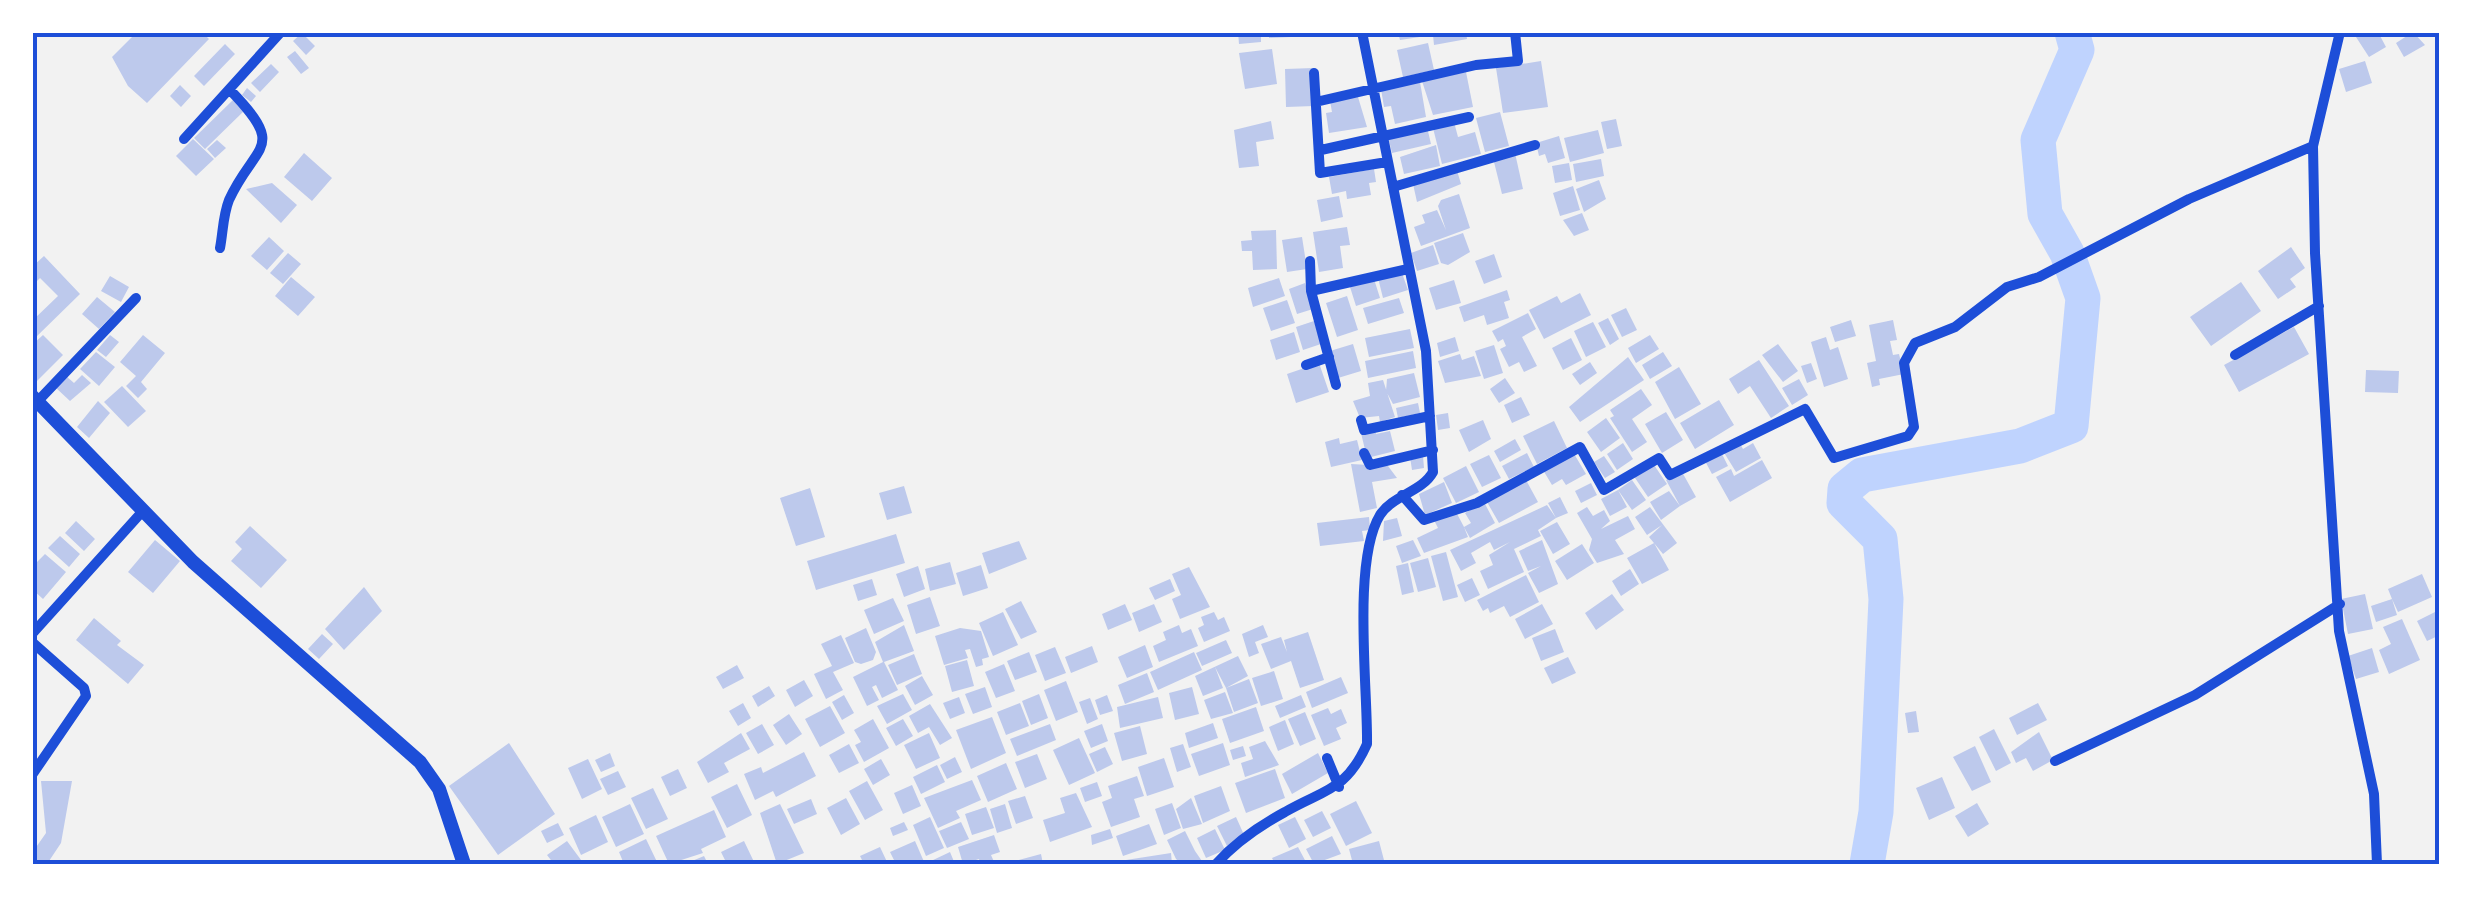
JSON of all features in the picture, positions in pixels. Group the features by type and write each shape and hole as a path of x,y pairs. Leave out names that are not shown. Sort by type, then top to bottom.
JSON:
{"street":[{"path":"184,139 281,32"},
{"path":"1216,864 1285,811 1338,786 1367,744 1362,639 1376,523 1387,506 1430,478 1433,450 1426,350 1362,32"},
{"path":"1320,101 1518,61 1515,32"},
{"path":"2340,32 2313,146 2319,306 2342,649 2374,794 2377,864"},
{"path":"1314,73 1320,101 1320,173 1325,176 1388,162"},
{"path":"220,248 228,204 254,163 264,136 255,116 231,91"},
{"path":"1322,150 1469,117"},
{"path":"1394,188 1535,145"},
{"path":"1402,495 1424,520 1477,503 1580,447 1604,490 1659,458 1670,475 1805,409 1834,458 1908,436 1914,427 1904,364 1913,344 1955,327 2007,288 2091,252 2189,199 2313,146"},
{"path":"1310,261 1312,290 1336,385"},
{"path":"1312,290 1408,269"},
{"path":"136,298 35,399 169,540 420,762 438,789 464,864"},
{"path":"2235,355 2319,306"},
{"path":"1306,365 1329,357"},
{"path":"1361,420 1364,430 1430,416"},
{"path":"1364,453 1370,464 1433,450"},
{"path":"32,634 142,512"},
{"path":"2055,761 2195,695 2340,604"},
{"path":"32,642 84,688 86,696 32,775"},
{"path":"1327,758 1338,786"}],"building":[{"path":"137,32 202,32 209,39 147,103 128,86 112,57"},
{"path":"1238,32 1261,32 1261,42 1239,44"},
{"path":"1269,32 1312,32 1312,36 1269,38"},
{"path":"1398,32 1466,32 1467,39 1434,45 1433,35 1400,40"},
{"path":"2363,32 2378,32 2386,47 2369,57 2356,37"},
{"path":"2413,32 2425,45 2404,57 2396,43"},
{"path":"302,33 315,46 306,55 293,41"},
{"path":"1428,43 1434,70 1403,77 1397,50"},
{"path":"225,44 235,54 204,86 194,76"},
{"path":"1272,49 1277,84 1245,89 1239,53"},
{"path":"295,51 309,68 301,74 287,57"},
{"path":"1541,61 1548,107 1503,113 1496,68"},
{"path":"2365,61 2372,83 2346,92 2339,69"},
{"path":"271,64 279,72 260,92 251,83"},
{"path":"1314,68 1314,106 1286,107 1285,69"},
{"path":"1466,72 1473,107 1433,115 1422,81"},
{"path":"1420,82 1426,117 1395,124 1391,106 1384,107 1381,89"},
{"path":"180,85 191,96 181,107 170,96"},
{"path":"247,88 256,96 251,102 242,95"},
{"path":"1358,97 1367,127 1329,133 1326,113 1332,112 1330,101"},
{"path":"234,99 245,110 205,149 194,138"},
{"path":"1500,112 1509,146 1485,152 1476,118"},
{"path":"1616,119 1622,146 1607,149 1601,122"},
{"path":"1271,121 1274,139 1256,142 1259,166 1239,168 1234,130"},
{"path":"1454,122 1458,137 1475,132 1481,154 1442,164 1433,128"},
{"path":"1427,127 1431,144 1392,153 1388,136"},
{"path":"1598,130 1604,153 1570,162 1564,138"},
{"path":"1559,136 1565,158 1548,163 1545,154 1539,156 1536,143"},
{"path":"193,139 214,159 196,176 176,156"},
{"path":"217,140 226,148 215,158 207,149"},
{"path":"1436,145 1440,166 1404,174 1400,157"},
{"path":"304,153 332,178 312,201 284,177"},
{"path":"1515,153 1523,189 1502,194 1493,158"},
{"path":"1601,159 1604,176 1576,182 1573,164"},
{"path":"1569,163 1572,180 1555,183 1552,166"},
{"path":"1456,167 1461,184 1417,202 1413,184"},
{"path":"1374,169 1376,182 1369,183 1371,195 1347,199 1346,191 1332,194 1329,177"},
{"path":"1599,180 1606,199 1584,212 1576,189"},
{"path":"272,183 297,205 281,223 246,189"},
{"path":"1573,186 1580,210 1560,216 1553,193"},
{"path":"1459,194 1470,228 1421,246 1414,227 1425,223 1422,215 1437,210 1446,230 1438,206 1441,200"},
{"path":"1339,196 1343,217 1321,222 1317,200"},
{"path":"1582,213 1589,230 1574,236 1563,220"},
{"path":"1347,227 1350,245 1340,246 1343,268 1319,272 1313,232"},
{"path":"1276,230 1277,269 1253,270 1252,251 1242,251 1241,241 1252,240 1251,231"},
{"path":"1463,233 1470,252 1448,265 1441,263 1434,243"},
{"path":"269,237 284,251 267,270 251,256"},
{"path":"1302,237 1307,269 1287,272 1282,240"},
{"path":"1433,245 1439,264 1417,271 1411,253"},
{"path":"2291,247 2305,268 2290,279 2296,287 2278,299 2258,271"},
{"path":"288,253 301,264 283,284 270,273"},
{"path":"1494,254 1502,277 1484,284 1475,261"},
{"path":"44,256 80,294 34,339 32,321 58,296 40,278 32,286 32,267"},
{"path":"1402,273 1408,290 1383,298 1378,278"},
{"path":"110,276 129,287 121,302 101,291"},
{"path":"291,277 315,297 298,316 275,296"},
{"path":"1279,278 1285,296 1253,307 1248,288"},
{"path":"1374,279 1380,298 1356,306 1350,287"},
{"path":"1454,280 1461,303 1436,310 1429,288"},
{"path":"2241,282 2261,311 2211,346 2190,317"},
{"path":"1305,283 1313,309 1297,314 1289,289"},
{"path":"1507,290 1510,300 1504,302 1509,318 1487,325 1484,315 1464,322 1459,307"},
{"path":"1580,293 1591,315 1544,339 1529,310 1557,296 1561,303"},
{"path":"1347,296 1358,330 1337,337 1326,303"},
{"path":"97,297 115,312 99,329 82,314"},
{"path":"1399,298 1404,313 1368,324 1363,308"},
{"path":"1287,300 1295,323 1271,331 1263,308"},
{"path":"1626,308 1637,330 1622,337 1611,315"},
{"path":"1528,313 1536,329 1522,337 1537,366 1524,372 1519,362 1509,367 1500,349 1506,346 1503,339 1498,342 1492,331"},
{"path":"1608,318 1619,339 1610,345 1598,323"},
{"path":"1851,320 1856,336 1835,342 1830,327"},
{"path":"1893,320 1897,340 1890,341 1893,355 1899,354 1904,374 1879,379 1880,385 1872,387 1867,363 1876,361 1869,325"},
{"path":"1314,321 1321,344 1303,350 1296,327"},
{"path":"1593,322 1606,347 1586,357 1574,331"},
{"path":"2294,327 2309,354 2239,392 2224,365"},
{"path":"1410,329 1414,348 1369,357 1365,338"},
{"path":"1294,332 1300,352 1276,360 1270,340"},
{"path":"43,335 63,355 36,382 32,345"},
{"path":"110,335 119,342 106,357 97,350"},
{"path":"143,335 165,353 141,382 147,389 138,398 126,386 136,376 120,362"},
{"path":"1650,335 1659,349 1636,363 1628,348"},
{"path":"1455,337 1459,351 1440,357 1437,343"},
{"path":"1826,337 1830,350 1838,347 1848,379 1824,387 1811,342"},
{"path":"1571,338 1582,360 1563,370 1552,348"},
{"path":"1353,344 1361,371 1338,378 1330,351"},
{"path":"1778,344 1798,371 1783,382 1762,355"},
{"path":"1494,345 1503,373 1484,379 1475,351"},
{"path":"1413,351 1416,368 1368,378 1365,361"},
{"path":"96,352 115,367 99,386 80,369"},
{"path":"1663,352 1672,366 1650,379 1642,365"},
{"path":"1460,354 1462,360 1474,356 1481,376 1445,383 1438,361"},
{"path":"1628,357 1644,380 1580,422 1569,407"},
{"path":"1759,360 1789,406 1771,418 1750,386 1738,394 1729,379"},
{"path":"1590,362 1597,373 1580,385 1572,374"},
{"path":"1319,363 1329,392 1296,403 1287,374"},
{"path":"1811,363 1817,379 1807,383 1801,366"},
{"path":"1679,367 1701,404 1675,419 1655,382"},
{"path":"2366,370 2399,371 2398,393 2365,392"},
{"path":"1414,373 1420,397 1393,404 1386,391 1387,379"},
{"path":"82,375 91,383 70,401 55,387 66,376 74,383"},
{"path":"1505,378 1515,393 1499,403 1490,389"},
{"path":"1799,379 1808,395 1792,405 1782,388"},
{"path":"1383,380 1395,417 1380,422 1379,416 1360,418 1353,401 1370,396 1368,383"},
{"path":"122,386 146,411 128,427 104,402"},
{"path":"1641,389 1652,405 1632,419 1647,442 1632,452 1610,418 1614,416 1610,410"},
{"path":"1521,397 1530,415 1512,423 1504,405"},
{"path":"1719,400 1734,425 1695,449 1680,423"},
{"path":"98,401 110,413 89,438 77,427"},
{"path":"1418,403 1420,413 1398,418 1396,408"},
{"path":"1666,412 1683,440 1662,453 1645,424"},
{"path":"1448,413 1450,428 1438,430 1436,415"},
{"path":"1606,418 1620,438 1601,452 1587,432"},
{"path":"1483,420 1491,439 1469,452 1459,430"},
{"path":"1554,421 1567,448 1537,464 1523,436"},
{"path":"1375,430 1376,434 1390,431 1395,451 1367,458 1361,433"},
{"path":"1339,438 1340,444 1357,440 1362,460 1331,467 1325,442"},
{"path":"1515,439 1521,450 1500,462 1494,451"},
{"path":"1739,442 1743,449 1753,443 1761,458 1736,472 1723,451"},
{"path":"1623,443 1633,459 1617,470 1607,454"},
{"path":"1573,452 1586,474 1566,485 1562,479 1552,485 1543,470"},
{"path":"1721,452 1728,466 1712,474 1705,461"},
{"path":"1527,453 1534,467 1509,479 1502,466"},
{"path":"1489,455 1501,478 1482,487 1470,464"},
{"path":"1423,456 1424,468 1412,470 1410,457"},
{"path":"1604,456 1615,472 1605,478 1594,462"},
{"path":"1762,460 1772,478 1730,502 1716,477 1731,469 1734,476"},
{"path":"1652,462 1667,484 1648,497 1633,475"},
{"path":"1351,464 1388,466 1397,478 1372,482 1377,508 1360,512"},
{"path":"1466,466 1479,492 1456,503 1443,478"},
{"path":"1682,472 1696,497 1680,506 1666,480"},
{"path":"1526,480 1538,502 1499,523 1487,502"},
{"path":"1632,480 1646,500 1632,510 1618,490"},
{"path":"1444,482 1452,503 1425,515 1419,494"},
{"path":"1591,483 1597,495 1581,503 1575,491"},
{"path":"904,486 912,513 887,520 879,493"},
{"path":"810,488 825,537 796,546 780,498"},
{"path":"1618,490 1627,507 1610,516 1601,499"},
{"path":"1669,491 1680,506 1661,520 1650,502"},
{"path":"1560,497 1568,513 1556,518 1548,503"},
{"path":"1484,502 1495,523 1470,538 1464,527 1471,523 1465,513"},
{"path":"1547,505 1556,518 1538,530 1541,536 1514,549 1524,572 1488,589 1480,571 1493,565 1489,555 1510,542 1494,550 1490,542 1471,553 1476,563 1461,571 1450,550"},
{"path":"1587,507 1593,516 1604,510 1610,521 1601,529 1628,516 1635,529 1615,540 1624,554 1597,563 1589,550 1592,539 1577,513"},
{"path":"1650,507 1677,543 1663,554 1649,537 1662,525 1647,535 1635,517"},
{"path":"1455,510 1468,537 1424,553 1417,538 1438,528 1434,520"},
{"path":"1369,517 1370,530 1362,531 1364,541 1320,546 1317,523"},
{"path":"1397,518 1402,536 1383,541 1384,521"},
{"path":"76,521 95,539 84,551 65,533"},
{"path":"1557,522 1570,544 1553,554 1540,531"},
{"path":"250,526 287,560 261,588 231,561 242,549 235,542"},
{"path":"896,534 905,563 816,590 807,561"},
{"path":"60,536 80,554 69,567 48,548"},
{"path":"155,540 180,561 153,593 128,572"},
{"path":"1413,540 1421,556 1402,563 1396,546"},
{"path":"1542,540 1558,584 1539,593 1528,573 1541,566 1528,571 1519,551"},
{"path":"1019,541 1027,559 989,574 982,553"},
{"path":"1654,543 1669,570 1642,584 1627,558"},
{"path":"1582,544 1594,563 1567,580 1555,561"},
{"path":"1446,552 1458,597 1443,601 1431,556"},
{"path":"45,554 66,572 43,599 32,589 32,567"},
{"path":"1428,558 1436,587 1418,592 1410,563"},
{"path":"950,562 956,584 930,591 925,569"},
{"path":"1408,563 1414,592 1402,595 1396,566"},
{"path":"981,565 988,588 963,596 956,573"},
{"path":"918,566 925,589 904,597 896,574"},
{"path":"1189,567 1210,607 1180,619 1172,599 1181,595 1172,574"},
{"path":"1630,569 1639,584 1621,596 1612,581"},
{"path":"2422,574 2432,597 2398,612 2388,589"},
{"path":"1526,575 1539,602 1510,617 1504,606 1490,613 1488,608 1483,611 1477,600"},
{"path":"1472,578 1480,595 1465,602 1457,585"},
{"path":"872,579 877,595 858,601 853,585"},
{"path":"1170,579 1175,591 1155,600 1149,588"},
{"path":"364,587 382,611 344,650 325,629"},
{"path":"1612,594 1624,610 1596,630 1585,613"},
{"path":"2365,594 2373,629 2348,634 2341,599"},
{"path":"930,597 940,626 916,634 907,605"},
{"path":"893,598 904,621 874,634 864,610"},
{"path":"2392,599 2397,615 2376,622 2371,606"},
{"path":"1021,601 1037,632 1021,639 1005,609"},
{"path":"1125,604 1132,620 1108,630 1102,614"},
{"path":"1154,604 1162,622 1139,632 1132,613"},
{"path":"1542,604 1553,624 1525,639 1515,619"},
{"path":"2437,611 2440,635 2427,641 2417,621"},
{"path":"1003,612 1018,645 993,656 979,623"},
{"path":"1214,612 1218,620 1224,617 1230,631 1204,642 1198,628 1204,625 1201,617"},
{"path":"94,618 121,641 117,645 144,665 128,684 76,640"},
{"path":"2402,619 2420,660 2389,674 2379,650 2391,644 2383,627"},
{"path":"904,625 914,651 884,662 898,690 882,698 876,685 872,687 879,700 867,706 853,677 883,662 875,642"},
{"path":"1179,625 1182,633 1191,629 1198,646 1159,662 1153,646 1166,640 1163,632"},
{"path":"1263,625 1268,637 1255,642 1259,653 1249,657 1242,634"},
{"path":"866,628 876,652 873,660 861,664 855,662 845,638"},
{"path":"960,628 981,631 989,657 982,659 983,665 976,667 970,649 965,650 968,658 944,665 935,636"},
{"path":"1555,629 1564,652 1541,661 1532,638"},
{"path":"1308,632 1324,680 1300,688 1291,661 1271,669 1261,644 1281,637 1287,652 1284,640"},
{"path":"322,634 333,644 319,659 308,649"},
{"path":"841,635 854,663 833,672 843,690 826,699 814,674 832,666 821,644"},
{"path":"1226,640 1232,653 1202,666 1196,653"},
{"path":"1145,645 1153,667 1127,678 1118,657"},
{"path":"1092,646 1098,662 1071,673 1065,657"},
{"path":"1055,647 1066,673 1045,681 1035,655"},
{"path":"2372,648 2379,672 2356,679 2348,656"},
{"path":"1029,652 1037,672 1015,680 1007,661"},
{"path":"1194,652 1202,670 1158,690 1150,672"},
{"path":"914,654 922,674 897,685 888,665"},
{"path":"1238,656 1248,676 1226,688 1215,667 1223,688 1203,696 1195,676"},
{"path":"1568,657 1576,673 1552,684 1544,668"},
{"path":"967,660 974,686 952,692 945,666"},
{"path":"1004,664 1015,691 996,698 985,672"},
{"path":"737,665 744,678 723,689 716,677"},
{"path":"1274,671 1283,699 1261,706 1252,678"},
{"path":"1147,673 1154,692 1125,704 1118,685"},
{"path":"922,676 933,695 915,705 905,686"},
{"path":"1341,677 1348,693 1312,708 1306,692"},
{"path":"1249,679 1258,703 1234,712 1226,688"},
{"path":"804,680 813,696 795,707 786,690"},
{"path":"1066,681 1078,712 1056,721 1044,690"},
{"path":"769,686 775,696 758,707 752,696"},
{"path":"985,687 992,707 973,714 965,694"},
{"path":"1192,687 1199,714 1175,720 1169,693"},
{"path":"1225,692 1233,713 1211,719 1204,700"},
{"path":"903,694 912,710 887,724 877,706"},
{"path":"1039,694 1048,718 1031,725 1022,701"},
{"path":"844,695 854,713 842,720 832,702"},
{"path":"1107,695 1113,711 1100,715 1095,700"},
{"path":"1301,695 1306,707 1280,718 1275,706"},
{"path":"959,697 965,713 950,719 943,703"},
{"path":"1158,697 1163,718 1120,728 1117,707"},
{"path":"1090,698 1098,719 1087,724 1079,702"},
{"path":"743,703 751,718 738,726 729,711"},
{"path":"1020,703 1029,726 1006,735 997,712"},
{"path":"2038,703 2047,720 2017,735 2009,718"},
{"path":"930,704 952,738 940,745 929,727 918,733 909,716"},
{"path":"830,706 845,733 820,747 805,719"},
{"path":"1256,707 1264,731 1230,743 1222,719"},
{"path":"1328,708 1331,714 1341,709 1347,723 1336,728 1341,739 1324,746 1311,715"},
{"path":"1916,711 1919,732 1908,733 1905,713"},
{"path":"1305,712 1316,739 1300,746 1288,719"},
{"path":"789,714 802,734 786,745 773,725"},
{"path":"992,717 1006,753 971,769 956,730"},
{"path":"873,719 889,748 864,762 855,745 861,742 854,730"},
{"path":"903,719 913,736 896,746 886,728"},
{"path":"1285,720 1294,744 1278,751 1269,727"},
{"path":"1213,723 1218,738 1189,748 1185,733"},
{"path":"762,724 774,745 758,754 746,733"},
{"path":"1050,724 1056,740 1017,756 1010,739"},
{"path":"1102,724 1108,741 1091,748 1084,731"},
{"path":"1140,726 1147,754 1122,761 1114,733"},
{"path":"1994,729 2011,763 1996,771 1979,737"},
{"path":"2039,732 2053,760 2033,771 2026,758 2016,763 2011,752"},
{"path":"741,733 750,749 724,763 729,772 708,783 697,762"},
{"path":"929,733 940,758 916,769 904,745"},
{"path":"1079,738 1095,773 1069,785 1053,750"},
{"path":"1265,741 1279,765 1245,777 1241,763 1253,759 1249,747"},
{"path":"509,743 555,814 498,855 449,786"},
{"path":"1223,743 1230,765 1199,776 1191,754"},
{"path":"849,744 859,763 839,773 829,755"},
{"path":"1183,744 1191,767 1177,772 1170,748"},
{"path":"1243,746 1246,756 1233,760 1230,750"},
{"path":"1975,746 1991,782 1972,791 1953,757"},
{"path":"1105,747 1113,764 1097,772 1089,754"},
{"path":"804,752 816,776 776,797 773,791 755,800 744,774 761,767 763,773"},
{"path":"610,753 615,766 601,772 595,760"},
{"path":"1318,753 1328,773 1292,794 1282,774"},
{"path":"1037,754 1047,779 1025,788 1015,762"},
{"path":"955,757 962,772 947,779 940,765"},
{"path":"1164,758 1174,787 1147,796 1138,767"},
{"path":"588,759 602,789 582,799 568,768"},
{"path":"881,759 890,775 873,785 864,769"},
{"path":"1006,763 1017,789 988,802 977,776"},
{"path":"937,765 945,782 921,794 913,777"},
{"path":"678,769 687,788 670,796 661,777"},
{"path":"1275,769 1285,798 1246,813 1235,783"},
{"path":"618,771 626,787 608,795 600,779"},
{"path":"1137,776 1144,796 1134,799 1140,817 1111,827 1102,802 1112,798 1108,786"},
{"path":"1942,777 1955,808 1929,820 1916,788"},
{"path":"972,780 981,800 956,811 960,818 938,828 924,798"},
{"path":"41,781 72,781 61,843 47,864 32,864 32,853 46,833"},
{"path":"867,781 883,810 865,820 849,791"},
{"path":"1097,782 1102,796 1085,802 1080,788"},
{"path":"737,784 752,815 727,828 711,797"},
{"path":"912,785 921,806 903,814 894,793"},
{"path":"1221,786 1230,811 1203,823 1194,796"},
{"path":"653,788 668,819 646,829 631,798"},
{"path":"1076,793 1092,827 1050,842 1043,820 1065,813 1060,798"},
{"path":"1025,796 1033,818 1016,824 1008,801"},
{"path":"846,798 860,824 841,835 827,808"},
{"path":"1191,798 1202,824 1183,829 1176,809"},
{"path":"811,799 817,814 794,824 787,809"},
{"path":"1356,801 1372,833 1346,846 1330,814"},
{"path":"1172,803 1181,828 1164,835 1155,809"},
{"path":"1977,803 1989,824 1968,837 1955,816"},
{"path":"630,804 644,834 616,847 602,817"},
{"path":"780,804 804,853 777,864 760,813"},
{"path":"1005,804 1012,828 997,833 990,809"},
{"path":"986,807 994,828 972,835 965,814"},
{"path":"714,810 726,837 701,849 703,853 669,864 656,836"},
{"path":"1322,811 1331,828 1313,837 1304,820"},
{"path":"596,815 608,842 581,855 569,828"},
{"path":"930,817 944,848 926,856 913,825"},
{"path":"1236,817 1245,837 1227,846 1217,826"},
{"path":"1295,817 1306,839 1289,848 1278,825"},
{"path":"904,822 908,830 893,836 890,828"},
{"path":"961,822 969,839 947,848 939,831"},
{"path":"558,823 564,835 547,843 541,831"},
{"path":"1149,824 1157,844 1123,856 1116,836"},
{"path":"1110,829 1113,838 1092,845 1091,835"},
{"path":"1215,829 1225,850 1206,858 1197,838"},
{"path":"1185,831 1204,864 1182,864 1176,859 1167,840"},
{"path":"994,835 1000,852 991,855 995,864 980,864 979,859 963,864 958,847"},
{"path":"1332,836 1341,854 1314,864 1306,849"},
{"path":"646,839 658,864 624,864 619,852"},
{"path":"567,841 584,864 554,864 547,855"},
{"path":"744,841 755,864 727,864 721,852"},
{"path":"915,841 925,864 896,864 890,852"},
{"path":"1379,841 1385,864 1353,864 1349,849"},
{"path":"880,847 888,864 864,864 860,856"},
{"path":"1298,847 1307,864 1275,864 1272,858"},
{"path":"950,852 955,864 932,864 931,861"},
{"path":"1171,853 1172,864 1113,864 1113,862"},
{"path":"1041,854 1043,864 1008,864 1008,863"},
{"path":"704,856 708,864 685,864"}],"waterway":[{"path":"1867,864 1876,812 1886,599 1880,539 1844,503 1845,489 1862,475 2020,446 2071,426 2083,298 2067,253 2045,214 2038,140 2077,50 2072,32"}]}
